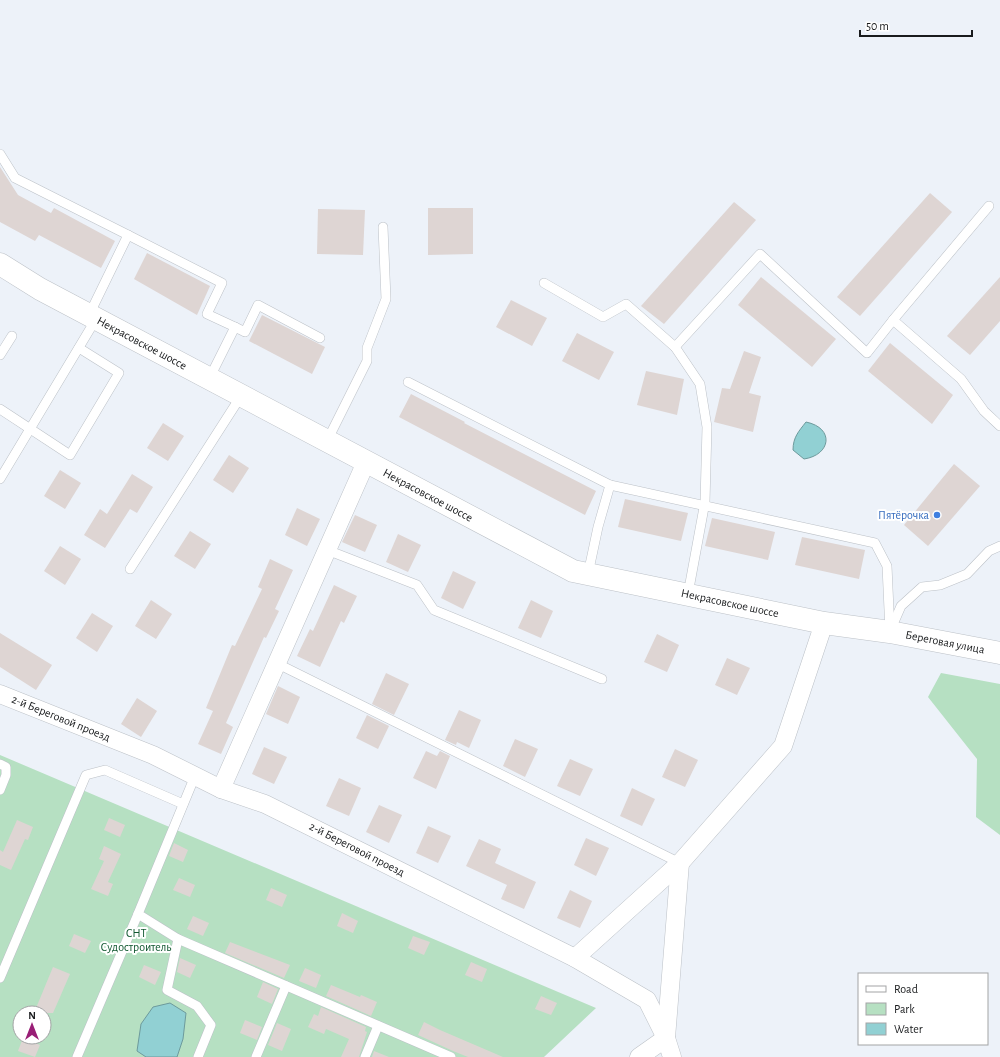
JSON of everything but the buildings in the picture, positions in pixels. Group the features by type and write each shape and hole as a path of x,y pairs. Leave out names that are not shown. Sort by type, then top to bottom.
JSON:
{"main road":[{"name":"Некрасовское шоссе","path":"0,264 40,289 92,317 573,571 824,623 890,632"},
{"name":"Береговая улица","path":"890,632 1000,653"}],"street":[{"path":"221,789 278,664 366,462"},
{"path":"575,958 680,863 783,746 824,623"},
{"name":"2-й Береговой проезд","path":"0,694 153,755 221,789 266,804 575,958 647,1000 666,1038 672,1057"},
{"path":"639,1057 666,1038 680,863"}],"lane":[{"path":"0,154 15,178 222,283 208,314 245,332 258,305 320,338"},
{"path":"675,347 760,254 867,353 989,206"},
{"path":"327,441 367,361 367,348 386,299 383,227"},
{"path":"0,479 79,348 128,235"},
{"path":"544,283 602,317 626,304 675,347 700,384 707,427 705,506 688,594"},
{"path":"893,320 961,379 984,411 1000,426"},
{"path":"210,379 235,327"},
{"path":"0,355 12,336"},
{"path":"0,409 70,454 119,373 79,348"},
{"path":"408,382 610,485 875,543 887,566 890,632"},
{"path":"130,569 241,396"},
{"path":"588,574 598,527 610,485"},
{"path":"890,632 901,606 922,587 940,584 967,574 989,551 1000,546"},
{"path":"327,550 417,585 434,610 602,679"},
{"path":"278,664 680,863"},
{"path":"0,764 6,767 6,775 0,790"},
{"path":"0,978 86,775 105,770 183,804"},
{"path":"77,1057 195,776"},
{"path":"138,914 178,939 451,1057"},
{"path":"178,939 167,990 197,1006 211,1025 198,1057"},
{"path":"256,1057 286,986"},
{"path":"365,1057 378,1026"}],"green space":[{"path":"941,673 1000,684 1000,835 976,817 977,759 928,697"},
{"name":"СНТ Судостроитель","path":"0,755 596,1008 544,1057 0,1057"}],"water":[{"path":"806,422 815,425 822,430 826,441 820,452 813,457 804,459 793,450 793,445 795,438"},
{"path":"170,1003 186,1013 183,1039 177,1057 146,1057 137,1051 141,1024 153,1007"}],"place":[{"name":"Пятёрочка","path":"937,515"}]}
